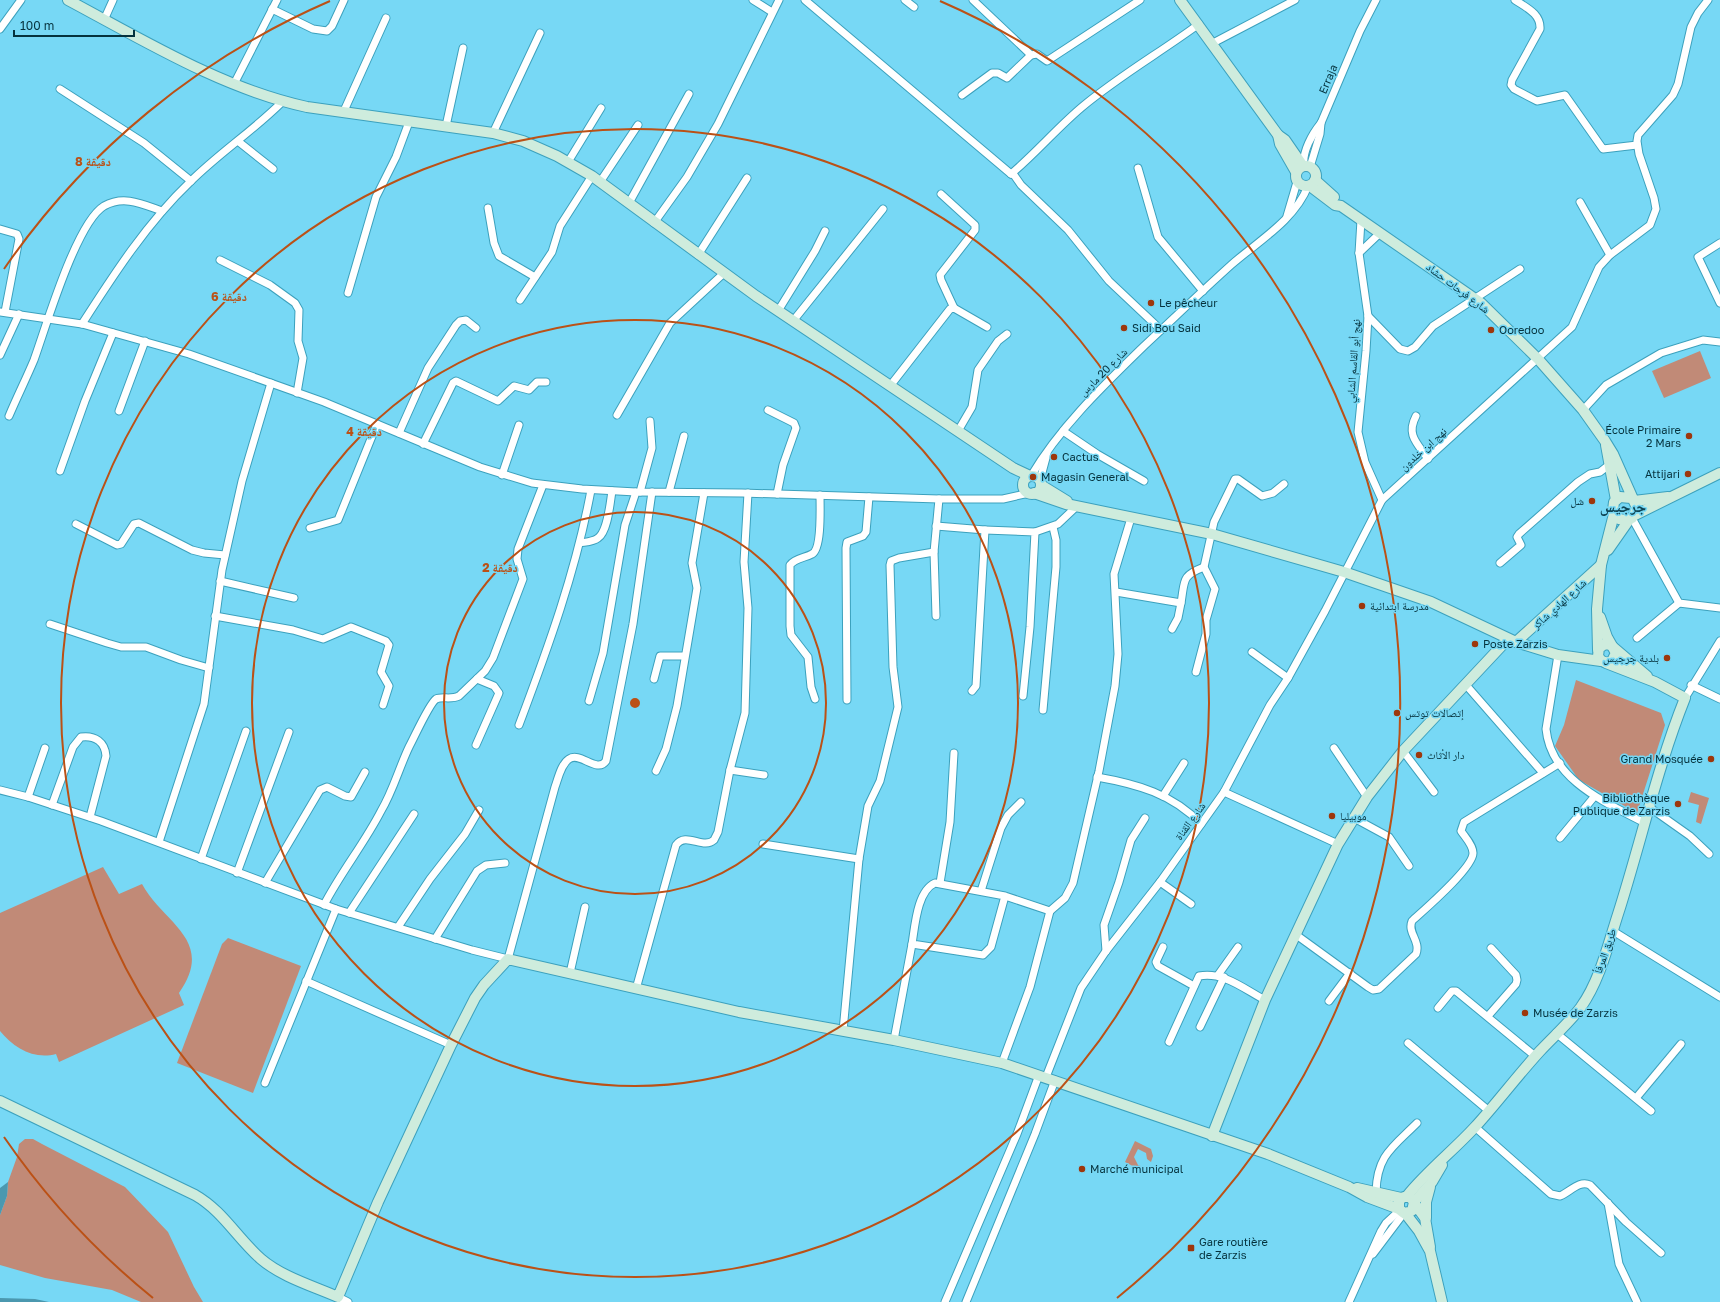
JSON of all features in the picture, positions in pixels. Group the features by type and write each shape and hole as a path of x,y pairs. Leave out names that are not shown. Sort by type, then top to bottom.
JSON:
{"street":[{"path":"0,29 21,0"},
{"path":"68,0 104,20 234,84 282,102 343,113 494,133 523,141 568,162 596,179 698,255 778,311 1012,468 1076,506"},
{"path":"104,20 113,0"},
{"path":"234,84 277,0"},
{"path":"272,9 314,29 327,31 332,26 344,0"},
{"path":"753,0 772,12"},
{"path":"654,223 687,177 718,124 779,0"},
{"path":"805,0 1014,175 1022,185 1072,234 1109,281 1161,330"},
{"path":"905,0 914,7"},
{"path":"973,0 1031,55"},
{"path":"962,95 992,73 998,73 1007,78 1031,55 1037,54 1045,60 1051,60 1140,0"},
{"path":"1180,0 1213,43 1278,135 1285,140 1303,168 1316,174 1311,184 1302,186 1297,182"},
{"path":"1213,43 1295,0"},
{"name":"Erraja","path":"1303,168 1320,134 1321,123 1360,31 1376,0"},
{"path":"1515,0 1539,17 1541,22 1540,29 1512,80 1511,85 1514,89 1537,101 1565,95 1603,149 1637,145 1638,135 1673,95 1678,84 1691,27 1698,13 1708,0"},
{"path":"343,113 386,18"},
{"path":"1011,174 1082,107 1110,84 1161,52 1199,24"},
{"path":"494,133 540,33"},
{"path":"446,126 463,48"},
{"path":"60,89 144,143 191,181"},
{"path":"629,203 689,94"},
{"path":"82,324 113,276 162,211 191,181 239,142 282,102"},
{"path":"568,162 601,108"},
{"path":"348,294 376,197 396,157 409,122"},
{"path":"520,300 552,252 564,218 638,125"},
{"path":"239,142 274,169"},
{"name":"نهج ابن خلدون","path":"1344,572 1382,500 1572,327 1593,277 1599,267 1610,255 1650,225 1655,213 1654,198 1637,145"},
{"path":"1138,168 1158,237 1203,291"},
{"path":"1286,218 1297,182 1295,177 1303,168"},
{"path":"698,255 747,178"},
{"name":"شارع فرحات حشاد","path":"1311,184 1335,205 1341,206 1482,303 1538,359 1583,410 1613,454 1633,499"},
{"name":"شارع 20 مارس","path":"1033,480 1048,450 1116,372 1203,291 1286,218 1301,203 1311,184"},
{"path":"941,194 975,225 975,230 940,275 941,280 954,308 987,327"},
{"path":"9,416 33,362 49,319 60,283 80,238 95,212 104,206 118,201 132,200 162,211"},
{"path":"1580,202 1610,255"},
{"path":"488,208 494,243 499,256 535,277"},
{"path":"793,321 883,209"},
{"name":"نهج أبو القاسم الشابي","path":"1361,220 1359,253 1368,316 1358,432 1365,462 1382,500"},
{"path":"0,228 16,234 19,239 3,312 82,324 145,342 271,383 502,475 543,485 590,490 939,499 1003,499 1032,493 1039,490 1033,480"},
{"path":"778,311 815,251 825,231"},
{"path":"1359,253 1380,232"},
{"path":"1720,242 1699,255 1698,258 1720,303"},
{"path":"220,260 270,285 296,304 298,310 298,341 304,358 298,393"},
{"path":"1368,316 1400,349 1408,351 1415,347 1433,326 1520,269"},
{"path":"617,415 670,322 724,273"},
{"path":"890,386 950,309 954,308"},
{"path":"0,355 19,314"},
{"path":"399,433 428,368 456,325 460,321 466,320 476,328"},
{"path":"60,471 113,333"},
{"path":"958,431 972,407 978,370 998,341 1007,334"},
{"path":"1583,410 1606,385 1661,353 1703,340 1720,342"},
{"path":"119,411 145,342"},
{"path":"423,444 453,383 456,381 498,401 514,386 529,390 537,382 546,382"},
{"path":"159,842 199,723 208,688 214,616 225,555 242,481 271,383"},
{"path":"768,410 794,422 796,428 783,465 777,494"},
{"path":"1416,416 1411,425 1411,434 1428,459"},
{"path":"589,702 605,646 625,525 638,492 652,448 650,421"},
{"path":"310,528 338,520 377,424"},
{"path":"502,475 519,425"},
{"path":"1063,431 1097,454 1144,481"},
{"path":"669,492 684,436"},
{"name":"شارع فرحات حشاد","path":"1605,442 1616,500"},
{"path":"1500,563 1521,545 1517,537 1519,534 1578,482 1590,474 1600,472 1609,465"},
{"path":"1614,514 1622,520 1632,518 1664,502 1670,497 1720,473"},
{"path":"1196,672 1206,634 1206,620 1215,589 1204,567 1214,522 1235,479 1262,496 1273,493 1284,484"},
{"path":"1033,480 1025,489 1055,501 1212,534 1344,572 1431,602 1512,641 1558,655 1574,658 1601,657 1614,659 1616,653 1597,609"},
{"path":"324,905 336,881 357,852 382,810 407,752 432,703 441,698 454,698 459,696 485,671 493,658 523,579 517,559 518,549 543,485"},
{"path":"519,725 543,661 580,543 590,490"},
{"path":"580,543 594,540 602,534 606,525 612,491"},
{"path":"338,1297 381,1195 451,1045 475,998 484,985 508,959 551,801 564,764 568,760 575,758 599,765 606,761 633,624 652,492"},
{"path":"656,772 666,749 675,717 684,656 697,588 692,563 704,493"},
{"path":"636,989 676,845 679,841 685,839 707,842 714,840 718,832 730,770 745,713 748,608 744,562 748,493"},
{"path":"815,699 811,687 808,657 791,635 789,601 790,565 795,560 812,554 816,549 820,521 820,495"},
{"path":"1601,657 1597,609 1601,565 1616,500 1624,496 1633,499 1670,497"},
{"path":"847,700 846,548 847,542 863,536 866,532 869,497"},
{"path":"936,616 934,552 939,499"},
{"path":"1604,555 1632,518 1637,508 1633,499"},
{"path":"936,526 1035,532 1053,527 1065,520 1076,506"},
{"path":"1002,1063 1030,987 1050,911 1064,898 1073,883 1097,777 1115,686 1118,654 1114,574 1131,518"},
{"path":"1632,518 1679,603"},
{"path":"76,524 116,545 122,544 134,524 139,523 192,550 225,555"},
{"path":"1043,710 1056,567 1056,540 1053,527"},
{"path":"972,691 976,686 985,530"},
{"path":"1023,696 1030,627 1035,532"},
{"path":"843,1031 859,859 868,806 880,781 898,707 893,667 890,565 891,561 899,558 934,552"},
{"name":"شارع الهادي شاكر","path":"1212,1136 1265,1000 1295,934 1338,844 1367,796 1403,751 1466,685 1512,641 1601,565"},
{"path":"1172,629 1178,618 1185,578 1190,573 1204,567"},
{"name":"شارع القناة","path":"1047,1077 1076,997 1087,977 1160,882 1224,792 1270,705 1288,678 1337,589 1344,572"},
{"path":"220,581 294,598"},
{"path":"1116,592 1181,603"},
{"path":"1637,638 1679,603 1720,608"},
{"path":"214,616 293,630 323,639 352,627 386,640 389,645 381,672 389,686 383,705"},
{"path":"50,624 121,647 146,647 181,660 209,668"},
{"path":"1601,657 1655,682 1685,698 1691,685 1720,641"},
{"path":"1601,657 1605,644 1612,646 1655,682"},
{"path":"1252,652 1288,678"},
{"path":"1558,655 1546,729 1547,736 1560,763 1576,784 1594,797 1645,823"},
{"path":"654,679 660,656 684,656"},
{"path":"476,746 499,693 494,686 477,679"},
{"path":"1466,685 1543,773"},
{"path":"1691,685 1720,699"},
{"name":"طريق المرفأ","path":"1444,1159 1475,1127 1535,1056 1581,1007 1593,986 1613,931 1667,742 1685,698"},
{"path":"201,859 246,731"},
{"path":"237,872 289,732"},
{"path":"52,805 73,748 80,737 87,736 101,742 106,748 106,756 90,817"},
{"path":"28,797 46,748"},
{"path":"1334,748 1367,796"},
{"path":"1403,751 1434,792"},
{"path":"940,883 950,822 954,753"},
{"path":"1163,796 1184,763"},
{"path":"1295,934 1368,987 1376,990 1386,985 1412,959 1418,950 1416,940 1410,929 1412,922 1459,877 1472,858 1472,849 1461,831 1464,822 1560,763"},
{"path":"730,770 764,775"},
{"path":"265,883 320,790 327,787 344,796 351,797 365,772"},
{"path":"1097,777 1127,782 1175,801 1190,812 1201,824"},
{"path":"0,790 28,797 90,817 324,905 472,950 753,1015 894,1040 1002,1063 1047,1077 1212,1136 1268,1154 1349,1187 1367,1197 1402,1211 1412,1211 1409,1200 1425,1176 1444,1159"},
{"path":"1224,792 1338,844"},
{"path":"1560,838 1594,797"},
{"path":"981,891 1001,828 1008,815 1021,802"},
{"path":"1649,807 1690,836 1710,854"},
{"path":"398,927 430,879 465,834 480,810"},
{"path":"349,913 414,814"},
{"path":"1106,951 1104,925 1120,882 1131,840 1145,818"},
{"path":"1354,818 1389,838 1409,866"},
{"path":"763,844 859,859"},
{"path":"435,938 477,871 486,864 505,863"},
{"path":"1160,882 1191,904"},
{"path":"894,1040 922,895 929,885 940,883 1005,896 1050,911"},
{"path":"912,944 983,955 991,947 1005,896"},
{"path":"570,973 585,907"},
{"path":"265,1083 336,909"},
{"path":"1613,931 1720,997"},
{"path":"1163,947 1156,962 1158,966 1194,986"},
{"path":"1200,1028 1221,976 1238,947"},
{"path":"1488,1016 1518,980 1516,975 1491,948"},
{"path":"1329,1001 1350,974"},
{"path":"1169,1042 1198,976 1221,976 1265,1000"},
{"path":"306,981 451,1045"},
{"path":"1438,1008 1452,991 1456,991 1535,1056"},
{"path":"1556,1033 1651,1111"},
{"path":"1408,1043 1489,1111"},
{"path":"1636,1098 1681,1044"},
{"path":"945,1302 1017,1134 1047,1077"},
{"path":"966,1302 1035,1134 1047,1077"},
{"path":"0,1101 195,1195 220,1213 249,1248 262,1260 279,1271 348,1302"},
{"path":"1376,1192 1380,1165 1386,1154 1417,1122"},
{"path":"1475,1127 1551,1194 1560,1196 1578,1185 1586,1183 1590,1185 1661,1253"},
{"path":"1442,1302 1430,1251 1426,1202 1432,1182 1444,1159"},
{"path":"1430,1251 1419,1231 1402,1211 1398,1203 1409,1200 1432,1182"},
{"path":"1349,1187 1409,1200 1423,1213 1427,1224"},
{"path":"1608,1203 1620,1264 1637,1302"},
{"path":"1349,1302 1376,1241 1386,1223 1402,1211"}],"shaded area":[{"path":"1700,351 1711,378 1664,398 1652,371"},
{"path":"1576,680 1661,713 1665,725 1637,813 1579,780 1555,746 1564,725"},
{"path":"1691,792 1709,798 1701,824 1696,822 1699,805 1688,802"},
{"path":"103,867 119,894 142,884 151,898 183,934 189,946 192,959 189,975 179,993 184,1005 59,1062 56,1054 32,1054 12,1043 0,1031 0,913"},
{"path":"228,938 301,966 253,1093 177,1063 222,944"},
{"path":"25,1139 33,1139 125,1187 168,1232 194,1287 203,1302 141,1302 112,1290 45,1278 0,1265 0,1215 7,1196 8,1182 17,1157 19,1144"},
{"path":"1135,1141 1151,1149 1153,1156 1151,1162 1147,1159 1146,1153 1138,1149 1134,1157 1138,1165 1148,1169 1146,1173 1125,1162"}],"water":[{"path":"8,1182 7,1196 0,1215 0,1188"},
{"path":"0,1298 35,1299 49,1302 0,1302"}],"place":[{"name":"Le pêcheur","path":"1151,303"},
{"name":"Sidi Bou Said","path":"1124,328"},
{"name":"Ooredoo","path":"1491,330"},
{"name":"École Primaire 2 Mars","path":"1689,436"},
{"name":"Cactus","path":"1054,457"},
{"name":"Attijari","path":"1688,474"},
{"name":"Magasin General","path":"1033,477"},
{"name":"شل","path":"1592,501"},
{"name":"مدرسة ابتدائية","path":"1362,606"},
{"name":"Poste Zarzis","path":"1475,644"},
{"name":"بلدية جرجيس","path":"1667,658"},
{"name":"إتصالات توتس","path":"1397,713"},
{"name":"دار الأثاث","path":"1419,755"},
{"name":"Grand Mosquée","path":"1711,759"},
{"name":"Bibliothèque Publique de Zarzis","path":"1678,804"},
{"name":"موبيليا","path":"1332,816"},
{"name":"Musée de Zarzis","path":"1525,1013"},
{"name":"Marché municipal","path":"1082,1169"},
{"name":"Gare routière de Zarzis","path":"1191,1248"}],"district":[{"name":"جرجيس","path":"1623,507"}]}
